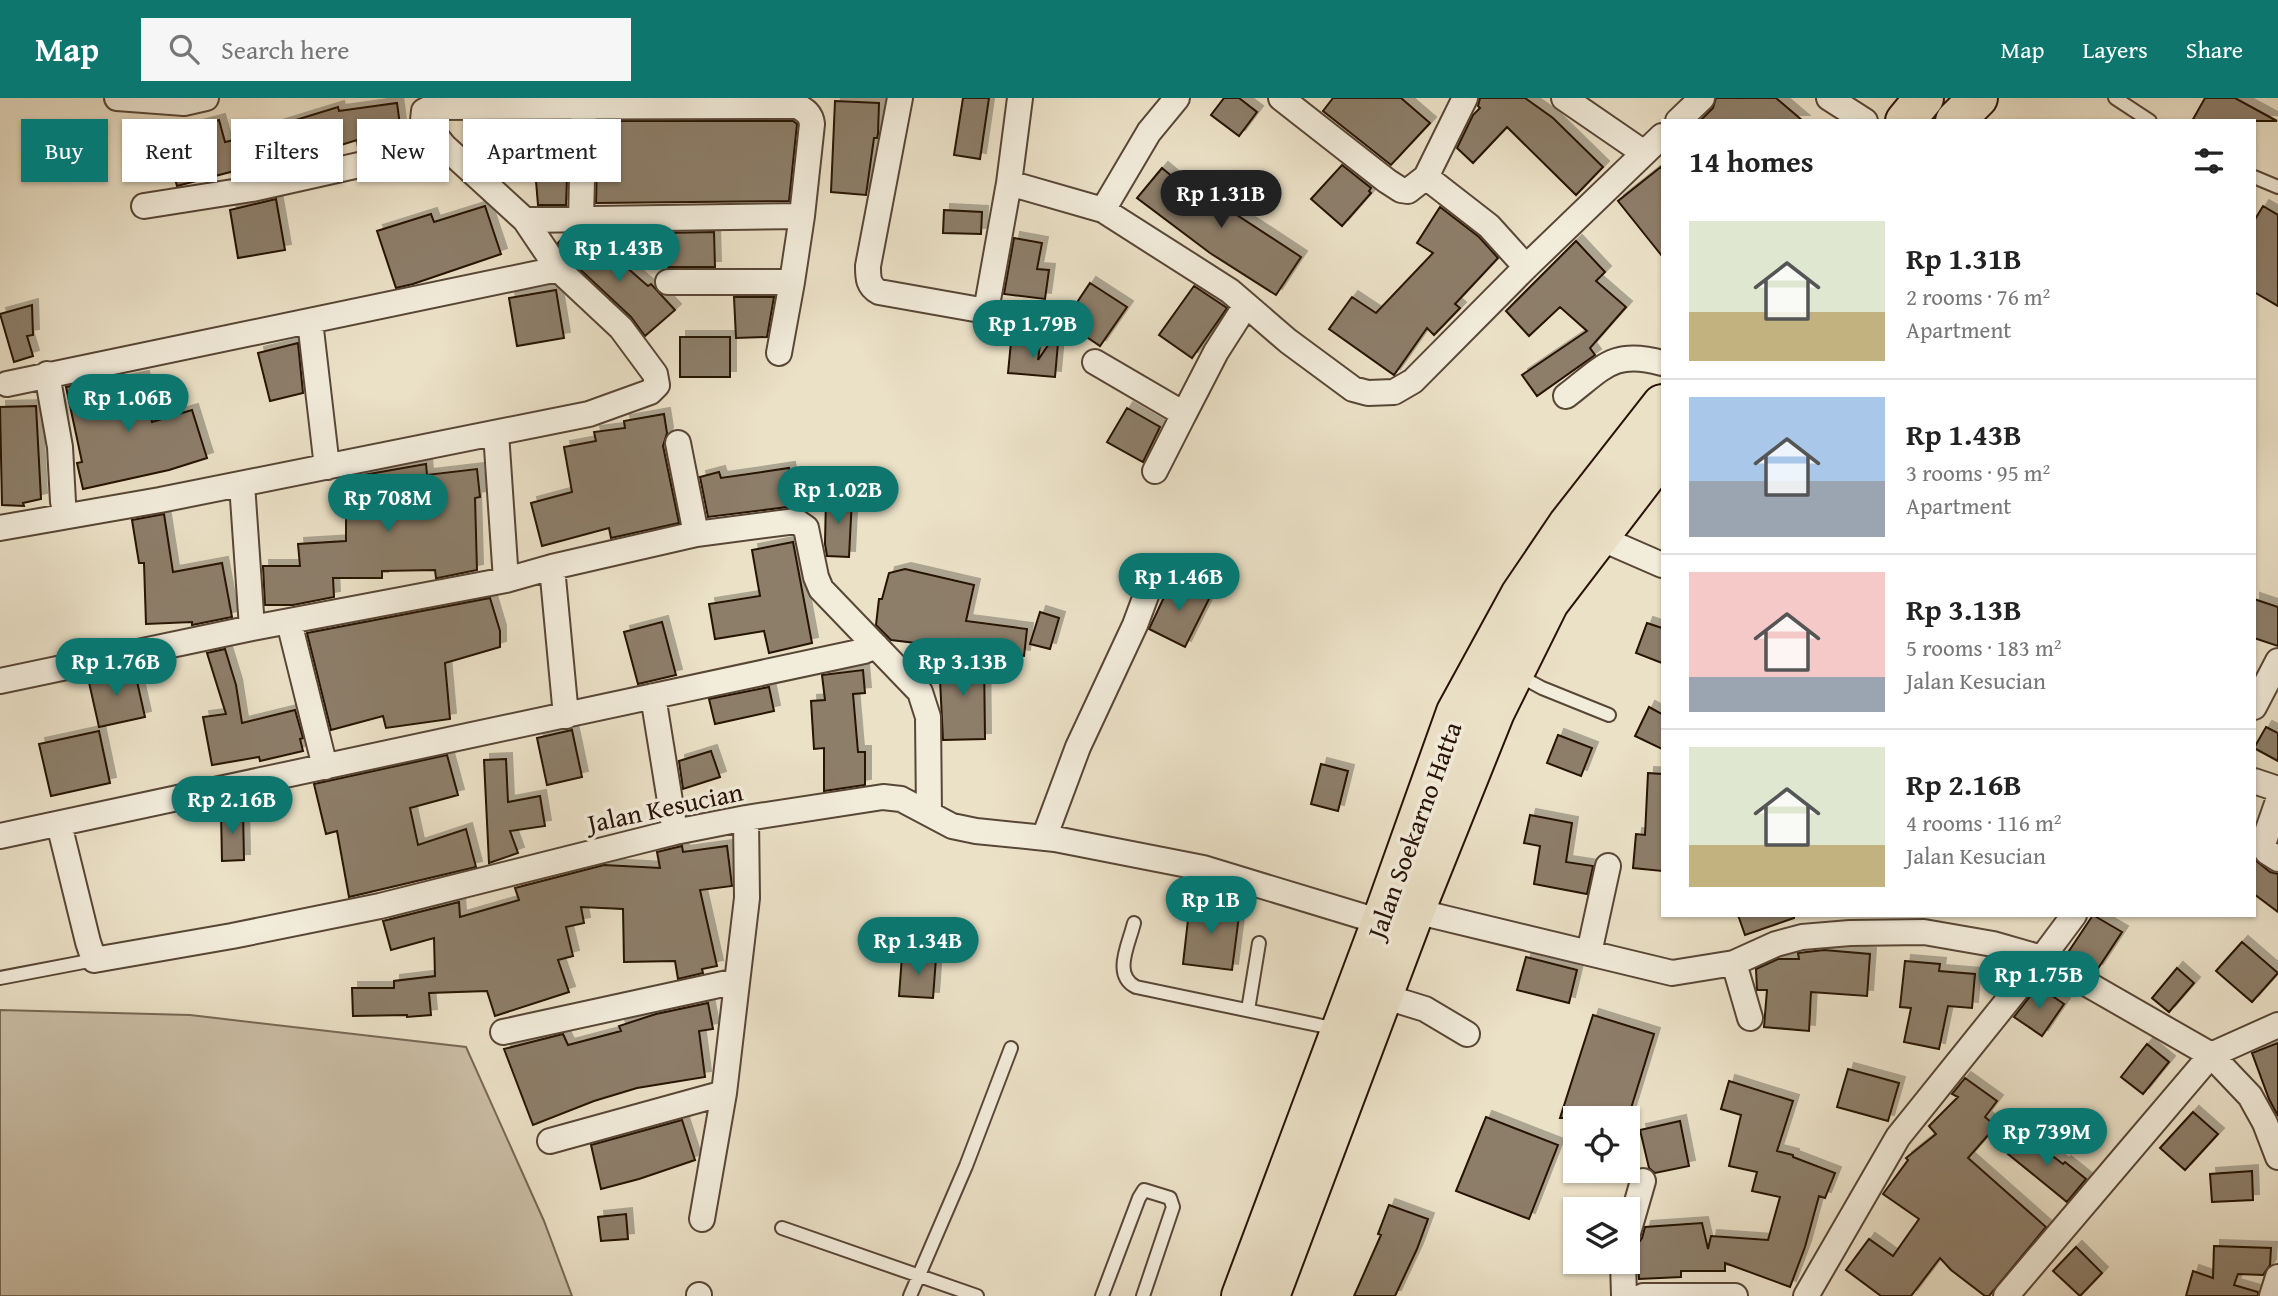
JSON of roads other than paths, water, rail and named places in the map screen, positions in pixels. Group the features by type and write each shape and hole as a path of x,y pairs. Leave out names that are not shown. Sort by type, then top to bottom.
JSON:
{"highway":[{"path":"1907,119 1924,98"},
{"path":"1957,119 1978,98"},
{"name":"Jalan Soekarno Hatta","path":"1270,1296 1382,996 1398,916 1456,712 1520,595 1568,524 1661,405"},
{"name":"Jalan Soekarno Hatta","path":"1241,1296 1340,1030 1549,603 1661,456"}],"street":[{"path":"117,98 184,103 206,98"},
{"path":"900,98 868,266 868,279 872,289 1060,328"},
{"path":"986,311 1009,183 1020,98"},
{"path":"1103,210 1149,132 1177,98"},
{"path":"1281,98 1401,190 1408,191 1426,177 1465,98"},
{"path":"1564,98 1644,153"},
{"path":"1680,119 1702,98"},
{"path":"1829,98 1862,119"},
{"path":"581,219 583,103"},
{"path":"423,119 424,111 432,107 583,103 797,106 804,110 810,114 812,124 802,216 779,353"},
{"path":"1009,183 1103,210 1230,292 1288,341 1353,389 1368,393 1394,392 1413,381 1661,137"},
{"path":"0,528 242,484 589,414 645,395 657,385 655,374 621,328 558,269 525,220 449,151"},
{"path":"144,206 252,189 357,165"},
{"path":"1426,177 1489,226 1526,267"},
{"path":"525,220 802,216"},
{"path":"7,384 558,269"},
{"path":"668,282 792,282"},
{"path":"1156,471 1216,352 1246,305"},
{"path":"310,321 327,467"},
{"path":"1566,396 1612,361 1642,357 1661,363"},
{"path":"1095,362 1184,414"},
{"path":"47,374 60,447 63,502"},
{"path":"496,433 506,580"},
{"path":"678,443 696,534"},
{"path":"242,484 252,628"},
{"path":"0,681 252,628 506,580 696,534 796,521 806,528 821,589 920,692 928,717 929,813"},
{"path":"1600,538 1661,565"},
{"path":"552,567 566,716"},
{"path":"1044,838 1077,747 1135,625 1152,582"},
{"path":"289,622 324,766"},
{"path":"0,836 566,716 864,651 876,646"},
{"path":"2256,703 2278,661"},
{"path":"653,696 674,832"},
{"path":"2256,782 2278,789"},
{"name":"Jalan Kesucian","path":"94,960 232,936 380,905 674,832 883,797 901,799 953,825 976,831 1044,838 1203,868 1398,916 1589,953 1672,973 1734,963 1818,925 1924,932 1993,944 2042,958 2211,1055 2250,1096 2278,1157"},
{"path":"2278,801 2263,844 2267,852 2278,859"},
{"path":"702,1219 724,1093 747,898 746,818"},
{"path":"59,824 94,960"},
{"path":"1589,953 1608,866"},
{"path":"1806,1296 1898,1137 2073,917"},
{"path":"1734,963 1751,1018"},
{"path":"503,1032 737,981"},
{"path":"1382,996 1425,1009 1467,1034"},
{"path":"2006,1296 2211,1055 2278,1025"},
{"path":"550,1140 724,1093"},
{"path":"1638,1197 1643,1181"},
{"path":"1623,1274 1624,1296"},
{"path":"2272,1296 2278,1277"},
{"path":"1643,1296 1735,1296"}],"lane":[{"path":"2115,98 2147,119"},
{"path":"2256,178 2278,187"},
{"path":"1514,673 1553,693 1609,715"},
{"path":"1134,923 1122,968 1124,979 1136,987 1340,1030"},
{"path":"1248,1010 1259,943"},
{"path":"0,978 94,960"},
{"path":"910,1296 966,1166 1011,1048"},
{"path":"1101,1296 1144,1190 1170,1198 1173,1207 1143,1296"},
{"path":"782,1228 977,1296"}]}
